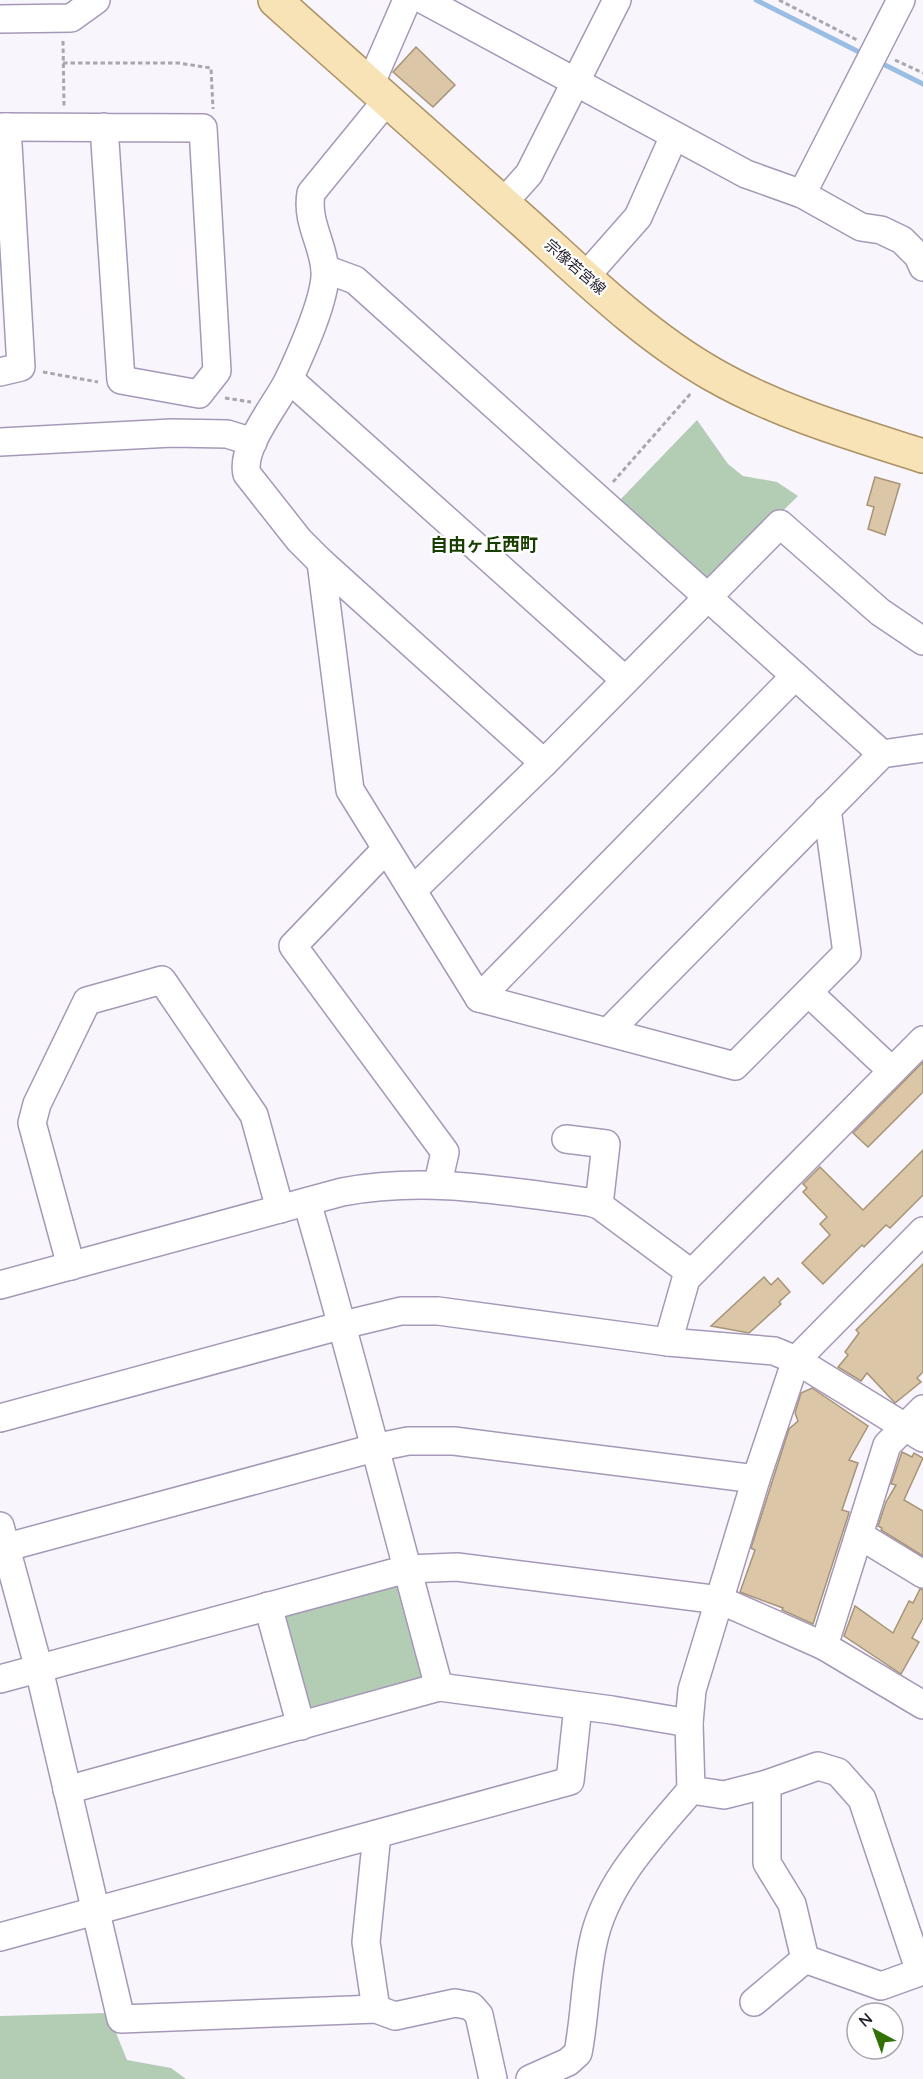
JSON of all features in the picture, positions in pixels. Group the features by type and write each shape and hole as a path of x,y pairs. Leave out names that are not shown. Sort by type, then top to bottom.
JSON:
{"main road":[{"name":"宗像若宮線","path":"275,0 585,277 660,339 709,373 779,407 923,456"}],"street":[{"path":"0,19 71,18 96,0"},
{"path":"249,454 289,379 323,295 325,269 311,222 311,193 379,93 407,0"},
{"path":"424,0 746,174 802,194 861,227 881,230 902,240 918,256 923,267"},
{"path":"503,203 529,174 617,0"},
{"path":"802,194 901,0"},
{"path":"10,370 4,128 104,127 203,128 217,371 199,394 121,380 104,127"},
{"path":"585,277 638,217 674,136"},
{"path":"325,269 355,280 882,754"},
{"path":"289,379 625,680"},
{"path":"0,442 172,432 227,434 249,454 255,484 299,540 544,763"},
{"path":"413,890 544,763 780,524 880,612 923,641"},
{"path":"321,562 350,790 479,998 735,1065 847,954 827,810"},
{"path":"479,998 795,676"},
{"path":"609,1031 882,754 923,748"},
{"path":"386,849 293,946 445,1152 438,1183"},
{"path":"71,1266 32,1123 37,1104 87,1001 162,980 254,1115 280,1209"},
{"path":"809,993 892,1071"},
{"path":"668,1342 686,1279 691,1273 923,1040"},
{"path":"566,1138 606,1143 599,1205"},
{"path":"0,1285 307,1202 382,1185 438,1183 599,1205 691,1273"},
{"path":"307,1202 343,1325 439,1687"},
{"path":"530,2079 568,2062 578,2053 593,1942 605,1908 628,1867 692,1790 689,1723 692,1690 756,1479 796,1360 923,1231"},
{"path":"0,1419 343,1325 401,1311 438,1311 668,1342 774,1351 796,1360 913,1433"},
{"path":"824,1646 887,1445 913,1433 923,1409"},
{"path":"493,2079 479,2015 471,2006 455,2003 394,2016 376,2009 121,2019 39,1668 2,1541 374,1448 408,1442 454,1441 756,1479"},
{"path":"859,1535 923,1574"},
{"path":"0,1679 407,1569 457,1567 720,1600 824,1646 923,1705"},
{"path":"268,1606 301,1726"},
{"path":"67,1790 439,1687 689,1723"},
{"path":"0,1937 570,1781 578,1706"},
{"path":"692,1790 724,1795 767,1784 818,1766 838,1772 862,1799 920,1972 881,1986 805,1959"},
{"path":"767,1784 767,1863 792,1904 805,1959"},
{"path":"376,2009 366,1942 377,1834"},
{"path":"754,2002 805,1959"}],"path":[{"path":"779,0 923,74"},
{"path":"63,18 64,127"},
{"path":"63,63 178,63 212,68 213,125 203,128"},
{"path":"10,370 109,383 121,380"},
{"path":"598,499 709,373"},
{"path":"199,394 274,405"}],"green space":[{"path":"697,420 728,464 743,476 777,482 798,496 710,583 618,502"},
{"path":"399,1579 429,1678 308,1716 281,1611"},
{"path":"108,2013 127,2060 171,2068 186,2079 0,2079 0,2016"}],"building":[{"path":"416,47 455,85 433,107 393,72"},
{"path":"875,477 900,484 885,535 868,529 874,507 867,505"},
{"path":"923,1062 923,1092 868,1147 853,1133"},
{"path":"923,1150 923,1195 890,1228 886,1225 864,1247 862,1245 823,1284 802,1263 830,1235 820,1224 827,1217 803,1192 807,1188 803,1184 820,1167 863,1210"},
{"path":"923,1264 923,1372 917,1378 921,1382 895,1403 867,1373 861,1381 838,1367 848,1355 845,1352 859,1333 856,1330"},
{"path":"764,1277 771,1285 778,1278 790,1292 779,1302 781,1304 749,1333 711,1326"},
{"path":"812,1388 868,1426 849,1460 858,1463 842,1510 849,1512 813,1624 782,1610 783,1608 740,1592 755,1550 751,1548 789,1429 798,1421 795,1413 801,1393"},
{"path":"902,1452 912,1457 914,1453 923,1458 904,1500 923,1511 923,1556 878,1526 886,1502 896,1485 891,1484"},
{"path":"920,1589 923,1590 923,1618 912,1638 919,1642 901,1674 844,1636 855,1606 893,1633 909,1601 913,1603"}],"waterway":[{"path":"756,0 865,55"},
{"path":"879,62 923,84"}],"district":[{"name":"自由ヶ丘西町","path":"484,545"}]}
